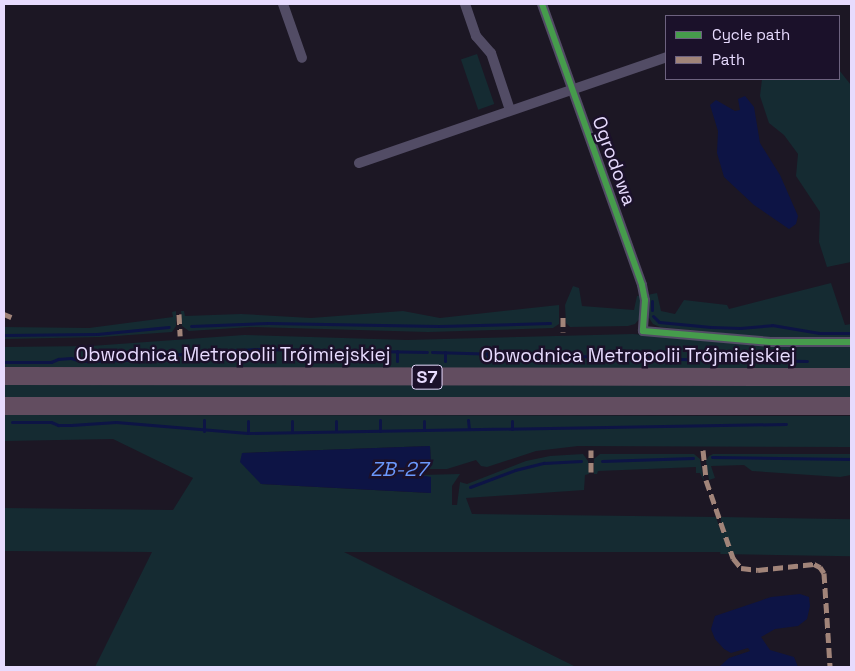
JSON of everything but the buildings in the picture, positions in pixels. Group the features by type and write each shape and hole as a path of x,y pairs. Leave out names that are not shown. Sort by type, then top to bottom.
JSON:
{"highway":[{"name":"Obwodnica Metropolii Trójmiejskiej","path":"4,376 851,377"},
{"name":"S7","path":"4,406 851,406"}],"street":[{"path":"283,4 302,58"},
{"path":"466,4 476,36 491,53 510,110"},
{"name":"Ogrodowa","path":"542,4 642,285 645,300 643,331 771,342 851,342"},
{"path":"359,163 665,57"}],"shaded area":[{"path":"477,54 494,104 478,110 461,60"},
{"path":"840,71 851,85 851,262 827,267 819,242 820,212 796,176 798,154 784,135 769,123 760,96 762,80 840,80"},
{"path":"831,283 845,325 851,324 851,338 773,338 660,327 653,324 649,318 647,295 657,293 661,311 675,314 684,300 727,305 729,309"},
{"path":"573,286 579,288 582,306 634,310 637,296 642,295 640,318 635,324 628,326 570,327 566,323 565,305"},
{"path":"559,305 559,324 553,328 428,332 250,327 189,331 182,326 181,311 184,311 185,316 241,314 311,318 403,311 440,318"},
{"path":"176,311 176,326 172,332 101,337 4,339 4,327 89,328 173,317 172,312"},
{"path":"633,334 778,346 851,346 851,369 4,368 4,347 91,346 244,335 407,340"},
{"path":"4,383 851,383 851,400 4,400"},
{"path":"4,415 851,416 851,447 578,446 536,451 487,467 481,466 476,460 447,469 421,469 431,465 430,446 242,453 261,484 430,493 421,475 460,474 452,486 452,505 457,505 460,482 467,484 526,461 550,456 583,454 588,461 589,474 585,475 584,490 466,498 472,514 716,517 727,552 344,552 576,667 95,667 152,552 4,551 4,508 173,510 193,478 113,439 4,441"},
{"path":"600,454 694,454 700,459 704,481 700,473 696,473 696,467 598,471 597,474 594,474 594,459"},
{"path":"713,454 851,454 851,475 840,477 752,471 744,465 711,466 715,478 709,480 706,461"},
{"path":"721,517 851,519 850,556 720,554"}],"water":[{"path":"745,96 754,107 760,143 780,175 798,216 796,224 789,229 754,205 724,177 717,153 718,131 710,105 716,100 735,111 740,110 738,99"},
{"name":"ZB-27","path":"430,446 431,466 421,469 421,475 431,477 431,493 261,484 240,462 242,453"},
{"path":"800,594 809,597 810,606 807,619 798,626 775,629 761,637 770,650 794,657 798,667 719,667 729,658 750,651 748,648 731,653 724,649 715,639 711,629 715,616 771,597"}],"waterway":[{"path":"652,301 652,310"},
{"path":"653,316 659,322 711,327 740,328 772,325 819,333 851,333"},
{"path":"191,326 268,323 439,326 550,323"},
{"path":"4,335 97,334 169,327"},
{"path":"154,356 258,349 427,352"},
{"path":"262,349 262,361"},
{"path":"306,350 306,361"},
{"path":"214,351 214,361"},
{"path":"353,351 353,361"},
{"path":"397,351 397,361"},
{"path":"432,352 689,359"},
{"path":"445,352 445,361"},
{"path":"488,353 488,360"},
{"path":"4,362 51,362 58,359 71,358 80,361 125,360 148,357"},
{"path":"700,359 807,361"},
{"path":"204,420 204,431"},
{"path":"380,420 380,431"},
{"path":"468,420 469,429"},
{"path":"248,421 248,433"},
{"path":"292,421 292,432"},
{"path":"336,421 336,431"},
{"path":"424,421 424,430"},
{"path":"512,421 512,429"},
{"path":"12,422 51,422 58,425 116,422 248,433 786,424"},
{"path":"712,457 851,459"},
{"path":"602,461 693,458"},
{"path":"470,487 515,470 544,463 581,461"}],"marked path":[{"path":"4,314 11,317"},
{"path":"179,314 180,336"},
{"path":"563,317 563,332"},
{"path":"591,450 591,472"},
{"path":"703,450 706,480 733,558 741,568 758,570 814,564 820,567 824,573 830,667"}],"cycle path":[{"path":"542,4 642,285 645,300 643,331 771,342 851,342"}]}
